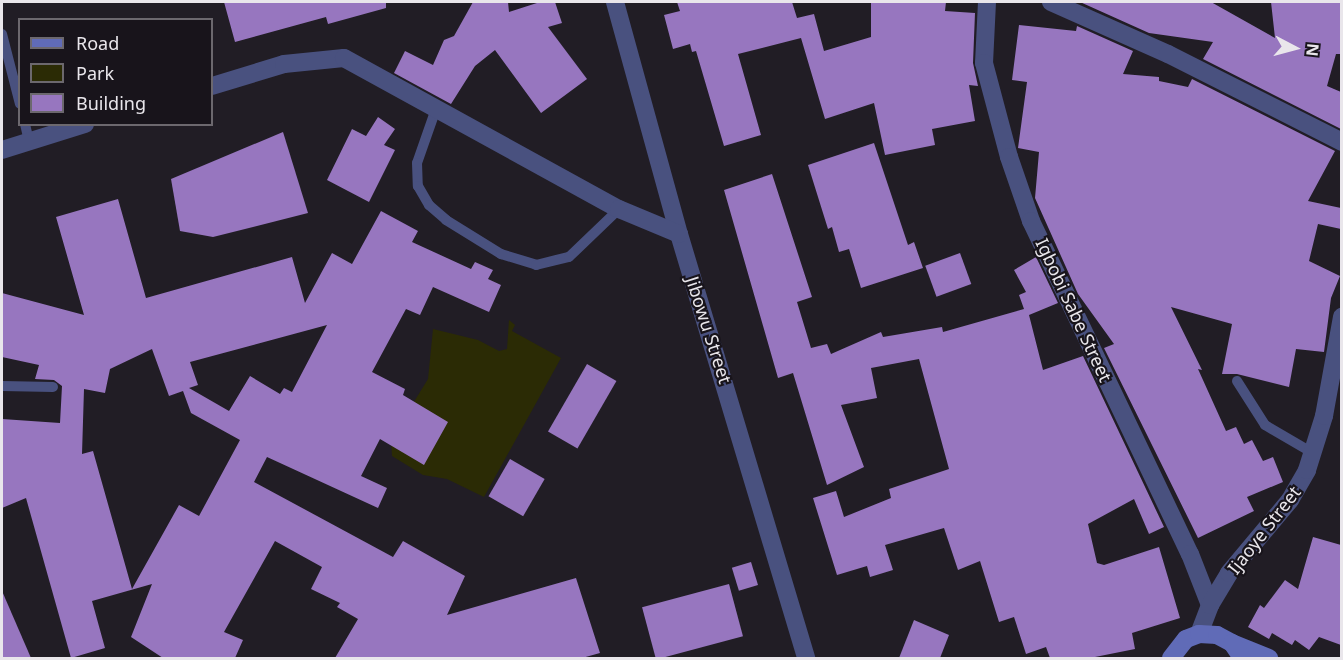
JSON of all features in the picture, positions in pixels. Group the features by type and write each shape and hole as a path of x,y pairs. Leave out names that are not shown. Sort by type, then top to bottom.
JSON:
{"street":[{"name":"Jibowu Street","path":"615,2 679,234 806,658"},
{"name":"Igbobi Sabe Street","path":"987,2 984,63 1009,157 1031,221 1190,554 1210,605"},
{"path":"1052,2 1168,54 1341,142"},
{"path":"213,86 284,64 344,58 437,106 619,209 679,234"},
{"path":"2,150 27,133 73,126"},
{"name":"Ijaoye Street","path":"1199,634 1210,605 1229,573 1290,500 1313,453 1324,416 1341,317"},
{"path":"1171,658 1181,643 1199,634 1217,635 1237,651 1269,658"}],"lane":[{"path":"2,34 18,99"},
{"path":"437,106 417,163 418,186 429,205 446,220 501,254 536,265 569,257 619,209"},
{"path":"1237,381 1265,425 1313,453"},
{"path":"2,386 53,387"}],"green space":[{"path":"509,320 515,325 512,331 561,358 484,497 447,479 423,475 392,456 391,439 428,379 433,329 478,340 499,351 507,349"}],"building":[{"path":"224,2 386,2 386,8 328,24 326,17 235,42"},
{"path":"473,2 508,2 509,12 540,2 555,2 562,23 548,27 587,79 541,113 495,50 475,66 451,104 394,73 405,51 433,65 444,40 454,36"},
{"path":"677,2 792,2 797,18 814,14 824,51 871,37 871,2 946,2 945,11 975,13 973,63 978,86 969,85 975,121 932,129 935,145 885,155 874,103 825,119 801,38 738,54 761,135 724,146 696,51 692,52 690,44 673,49 664,15 680,11"},
{"path":"1080,2 1211,2 1275,38 1271,2 1341,2 1341,54 1336,54 1327,86 1341,92 1341,129 1203,59 1213,42 1149,33"},
{"path":"1019,25 1076,31 1077,26 1133,51 1123,74 1159,77 1159,81 1188,87 1192,79 1335,151 1308,201 1341,208 1341,229 1318,224 1309,261 1340,276 1331,298 1324,352 1296,349 1289,387 1237,374 1222,374 1232,324 1171,307 1202,370 1198,369 1226,431 1236,427 1244,444 1252,440 1263,461 1273,457 1283,482 1247,497 1254,511 1198,538 1104,348 1114,344 1078,294 1035,198 1039,152 1018,148 1027,82 1012,80"},
{"path":"378,117 395,129 384,145 395,150 369,202 327,180 352,129 366,136"},
{"path":"283,132 308,213 213,237 180,231 171,179"},
{"path":"874,143 908,245 914,242 923,268 861,288 849,249 839,252 832,227 828,229 808,165"},
{"path":"772,174 812,297 797,302 811,348 827,344 831,354 881,332 883,337 942,327 943,332 1024,309 1019,295 1026,292 1014,270 1036,257 1058,303 1029,315 1043,370 1083,356 1164,527 1149,534 1134,499 1088,524 1097,563 1104,565 1159,547 1180,618 1132,633 1135,649 1090,658 1050,658 1046,647 1026,654 1014,617 999,622 980,561 958,570 944,528 885,545 893,570 870,577 867,566 837,575 813,498 836,491 844,517 891,498 889,489 949,469 919,359 871,368 877,398 841,405 864,467 827,485 793,373 778,378 724,190"},
{"path":"118,199 146,298 292,257 305,303 332,253 352,264 381,211 418,231 412,242 471,269 475,262 493,270 488,279 501,285 489,312 433,287 420,315 406,309 372,372 405,389 403,395 448,422 424,465 380,439 361,476 387,488 378,508 267,457 254,482 393,557 403,541 465,576 447,615 576,578 600,653 582,658 335,658 358,619 337,607 340,603 311,589 322,567 275,541 224,632 243,640 235,658 163,658 131,637 152,584 92,601 105,648 71,658 26,498 2,508 2,419 60,423 62,386 54,380 35,379 39,365 2,357 2,293 84,315 56,217","holes":["327,325 292,392 284,388 280,394 250,376 229,411 189,388 198,385 190,362","152,349 169,396 183,391 191,413 240,440 199,516 179,505 132,589 93,451 82,454 84,389 105,393 110,369"]},
{"path":"960,253 971,284 937,297 925,266"},
{"path":"587,364 616,381 577,449 548,432"},
{"path":"510,459 545,479 523,516 488,496"},
{"path":"1313,537 1341,545 1341,645 1319,637 1309,650 1295,640 1292,645 1272,633 1269,639 1248,627 1260,605 1264,608 1285,580 1298,589"},
{"path":"751,562 758,585 739,591 732,568"},
{"path":"729,584 743,636 656,658 642,607"},
{"path":"2,591 31,658 2,658"},
{"path":"914,620 949,635 940,658 899,658"}]}
